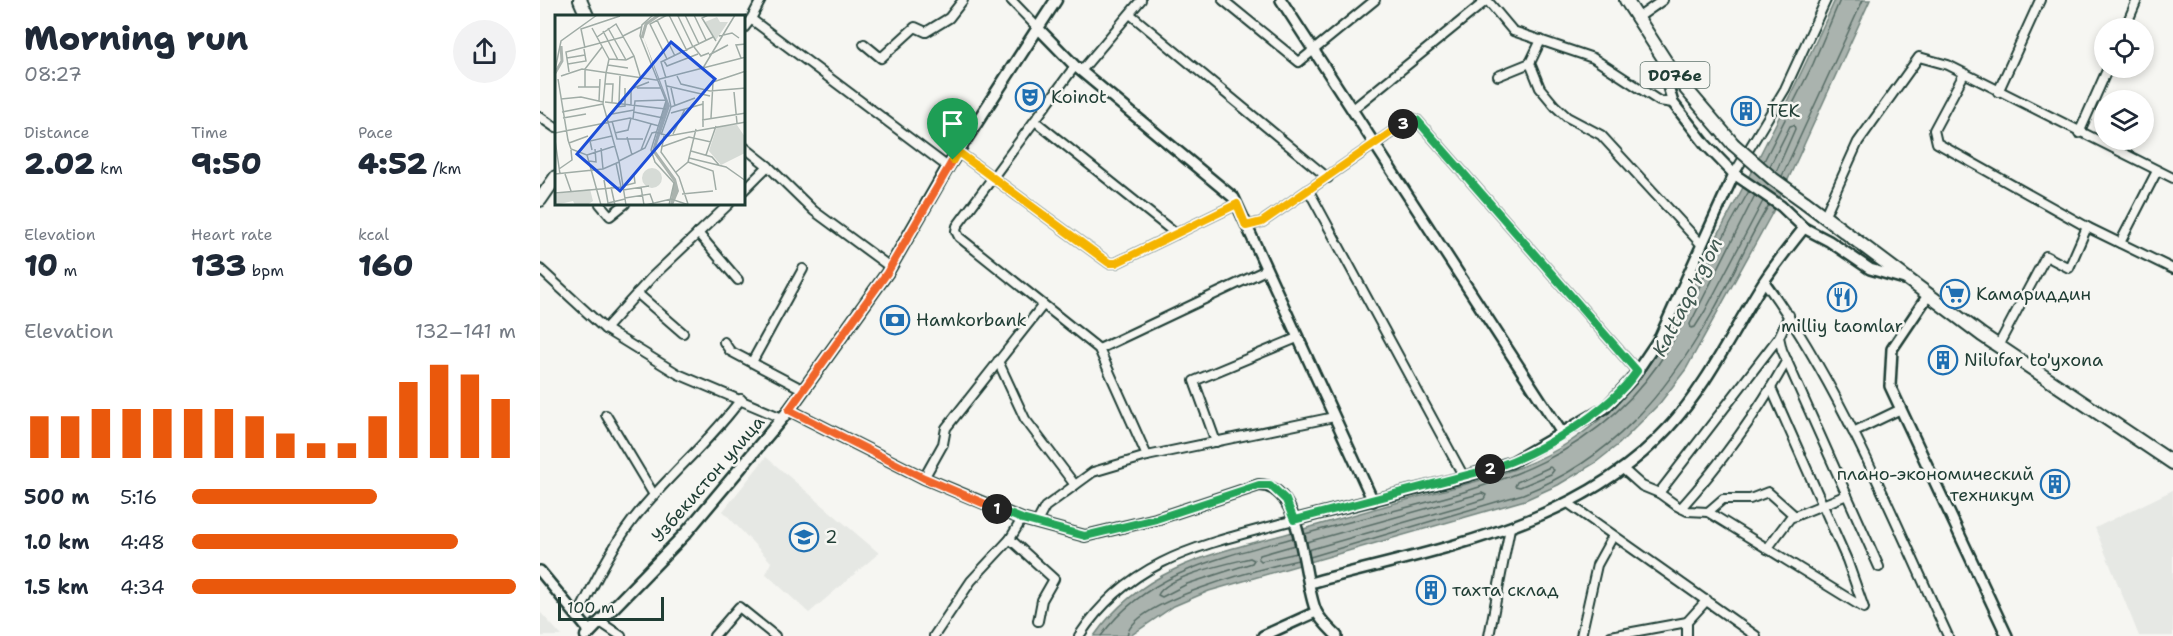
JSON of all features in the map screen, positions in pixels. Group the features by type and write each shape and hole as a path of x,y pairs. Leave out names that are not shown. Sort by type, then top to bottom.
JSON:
{"main road":[{"path":"580,0 587,15"},
{"name":"Узбекистон улица","path":"588,634 685,534 804,390 890,267 948,166 1036,27 1056,0"},
{"name":"D076e","path":"1626,0 1636,19 1675,76 1733,144 1766,174 1825,215 1998,346 2173,463"},
{"path":"540,200 555,178"}],"street":[{"path":"746,25 761,0"},
{"path":"864,44 881,58 915,27 926,32 938,27 963,0"},
{"path":"1011,0 1078,68 1234,198 1373,501"},
{"path":"1141,0 1078,68 1035,121 956,231 1043,305 1100,349 1147,456"},
{"path":"1223,0 1299,62 1375,0"},
{"path":"1281,0 1376,142 1562,433"},
{"path":"1353,109 1487,0 1514,31 1593,58 1659,101 1673,103"},
{"path":"1636,19 1663,0"},
{"path":"1079,636 1105,602 1160,561 1188,550 1295,523 1512,462 1605,408 1637,371 1660,337 1701,244 1785,89 1826,0"},
{"path":"1998,92 2040,0"},
{"path":"2129,18 2137,0"},
{"path":"1130,14 1328,178"},
{"path":"751,19 948,166"},
{"path":"1498,76 1530,63 1541,40"},
{"path":"1825,215 1858,142 1919,57 1928,58 1964,74 2173,178"},
{"path":"1530,63 1540,88 1555,106 1567,117 1601,135 1701,244"},
{"path":"1964,74 1934,130 1937,143 2087,227 2173,269"},
{"path":"1675,76 1668,86 1673,103 1706,145 1737,176 1781,206 1804,228 1829,241 1870,269 1912,282"},
{"path":"2079,133 2104,78"},
{"path":"540,117 555,127"},
{"path":"1246,226 1262,222 1412,118 1417,120 1637,371"},
{"path":"1035,121 1176,234"},
{"path":"746,149 768,166 814,211 890,267"},
{"path":"958,152 994,176 1109,263 1116,263 1237,204"},
{"path":"746,188 768,166"},
{"path":"2120,243 2157,171"},
{"path":"1309,191 1464,477"},
{"path":"602,206 610,216 623,206"},
{"path":"605,329 637,292 727,206"},
{"path":"1998,346 2046,256 2069,268 2087,227"},
{"path":"1310,584 1425,554 1510,528 1568,503 1623,469 1668,429 1697,392 1764,281 1804,228"},
{"path":"698,233 738,280"},
{"path":"540,269 605,329 678,374 786,414 924,478 1022,519 1085,536 1156,519 1259,485 1270,485 1277,489 1286,500 1295,523 1316,612 1336,636"},
{"path":"752,362 803,269"},
{"path":"1100,349 1266,270"},
{"path":"1764,281 1789,315 1853,432 1948,636"},
{"path":"637,292 683,333"},
{"path":"1929,294 1892,349 1890,386 2007,636"},
{"path":"924,478 943,444 945,428 1043,305"},
{"path":"1659,493 1779,337 1789,315"},
{"path":"1779,337 1787,360 1879,567"},
{"path":"1216,442 1194,381 1297,338"},
{"path":"724,342 730,351 804,390"},
{"path":"1681,508 1720,465 1787,360"},
{"path":"998,361 1025,419 1075,485"},
{"path":"1623,469 1642,486 1659,493 1681,508 1708,512 1864,608 1847,560 1771,388"},
{"path":"577,617 606,560 631,522 726,420 741,399"},
{"path":"1853,432 1900,409"},
{"path":"606,415 654,495"},
{"path":"1037,522 1045,507 1093,472 1147,456 1334,417"},
{"path":"1708,512 1723,499 1750,499 1768,492 1795,516"},
{"path":"1767,549 1780,528 1795,516 1847,495"},
{"path":"1568,503 1756,636"},
{"path":"936,636 971,581 1010,539 1022,519"},
{"path":"1489,636 1510,528"},
{"path":"1581,636 1597,565 1613,536"},
{"path":"1010,539 1053,579 1042,600 1038,621"},
{"path":"540,571 588,634"},
{"path":"1611,636 1687,622 1707,600"},
{"path":"714,636 739,607 774,636"},
{"path":"1263,636 1316,612"},
{"path":"600,622 621,636"},
{"path":"1686,636 1687,622"}],"shaded area":[{"name":"2","path":"766,457 879,553 809,613 766,574 771,562 723,511"},
{"path":"2173,490 2173,636 2139,636 2095,528"},
{"path":"540,612 562,636 540,636"}],"water":[{"name":"Kattaqo'rg'on","path":"1835,0 1870,0 1776,206 1686,369 1660,403 1619,444 1595,463 1558,485 1525,500 1209,591 1174,606 1130,636 1094,636 1112,614 1132,596 1153,581 1176,569 1225,550 1515,469 1553,452 1599,421 1640,376 1671,328 1776,123"}],"place":[{"name":"Koinot","path":"1030,97"},
{"name":"TEK","path":"1746,111"},
{"name":"Камариддин","path":"1955,294"},
{"name":"milliy taomlar","path":"1842,297"},
{"name":"Hamkorbank","path":"895,320"},
{"name":"Nilufar to'yxona","path":"1943,360"},
{"name":"плано-экономический техникум","path":"2055,484"},
{"name":"2","path":"804,537"},
{"name":"тахта склад","path":"1431,590"}],"route":[{"path":"1412,118 1417,120 1637,371 1605,408 1512,462 1373,501 1294,520 1286,500 1277,489 1270,485 1259,485 1156,519 1085,536 1022,519 924,478 789,410 887,273 953,160 958,152 994,176 1103,260 1116,263 1237,204 1246,226 1262,222 1412,118"}]}
